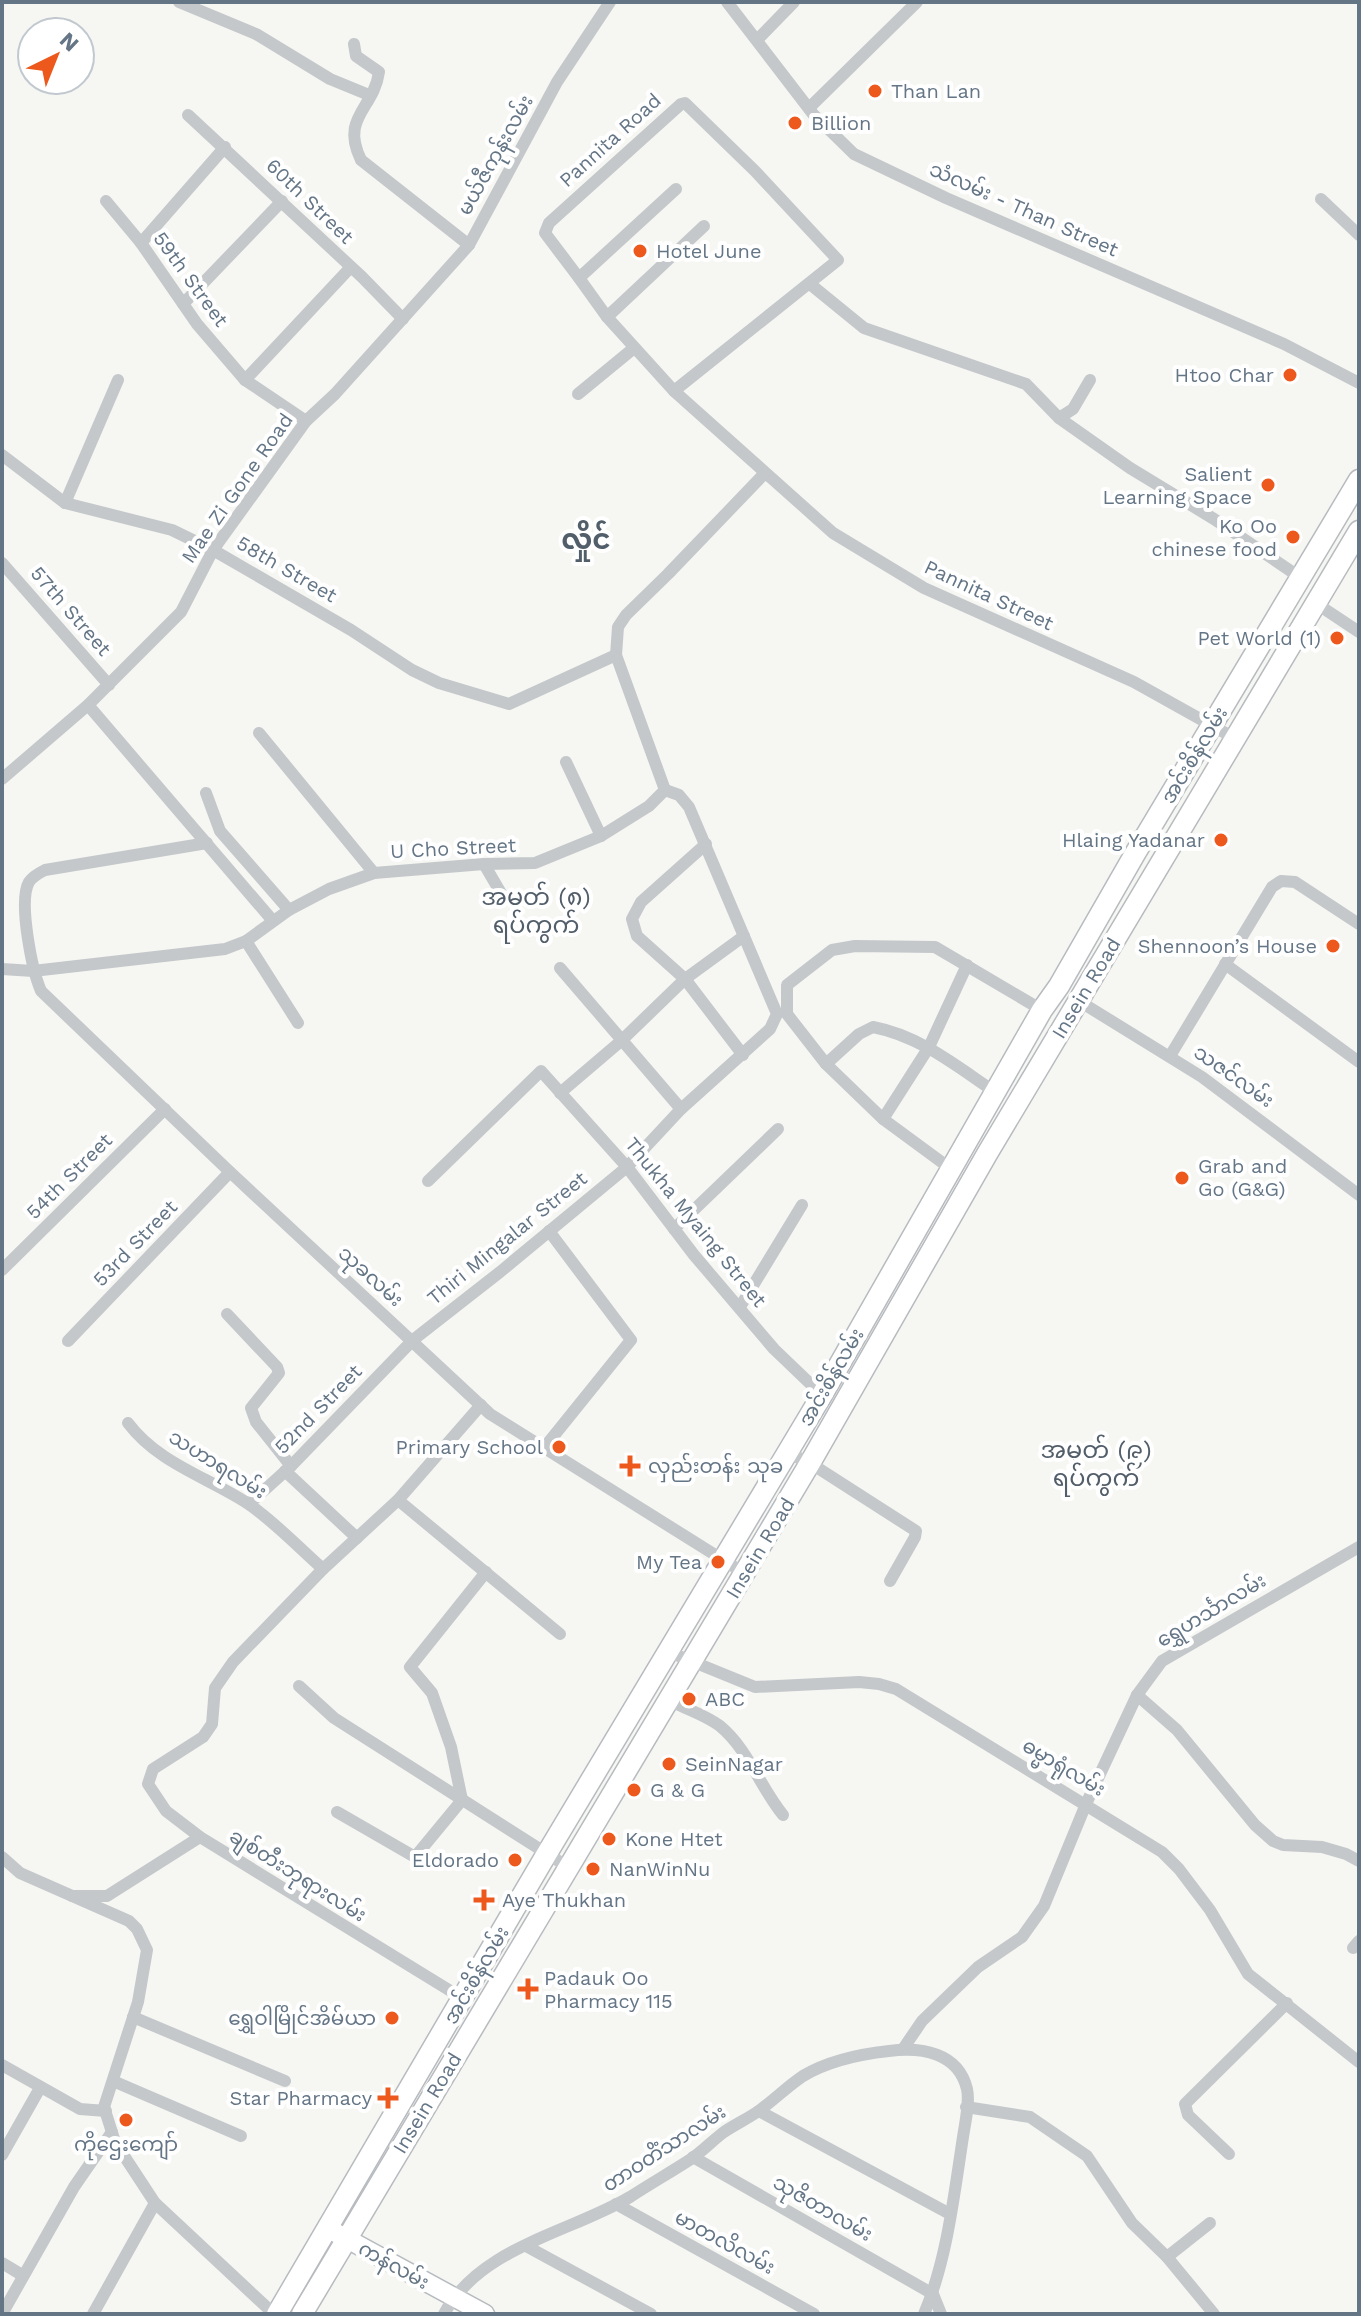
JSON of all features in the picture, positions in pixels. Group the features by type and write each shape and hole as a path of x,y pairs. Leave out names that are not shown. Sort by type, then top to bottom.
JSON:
{"main road":[{"name":"အင်းစိန်လမ်း","path":"275,2314 822,1395 1042,1010 1359,480"},
{"name":"Insein Road","path":"302,2314 810,1463 987,1154 1359,531"},
{"path":"1298,584 1317,604"},
{"path":"1136,852 1159,866"},
{"path":"1059,986 1079,1001"},
{"name":"ကန်လမ်း","path":"327,2228 485,2314"}],"street":[{"path":"179,2 256,34 330,79 369,95"},
{"name":"မယ်ဇီကုန်းလမ်း","path":"403,319 469,245 557,82 610,2"},
{"name":"သံလမ်း - Than Street","path":"727,2 809,108 854,154 946,198 1284,344 1359,383"},
{"path":"757,40 794,2"},
{"path":"809,108 917,2"},
{"path":"354,44 356,56 379,72 354,127 353,143 361,160 469,245"},
{"name":"Pannita Road","path":"579,278 545,233 546,227 685,103 838,258 837,263 810,284"},
{"name":"60th Street","path":"188,115 403,319"},
{"path":"141,243 225,147"},
{"path":"579,278 676,189"},
{"path":"1321,199 1359,235"},
{"name":"59th Street","path":"106,201 245,380 306,421"},
{"path":"183,304 282,201"},
{"path":"607,317 704,226"},
{"path":"245,380 350,268"},
{"name":"Pannita Street","path":"579,278 607,317 674,391 833,533 924,588 1134,682 1236,739"},
{"path":"674,391 810,284 864,328 1026,384 1059,418 1130,468 1214,519 1298,584"},
{"name":"Mae Zi Gone Road","path":"2,779 88,705 181,612 213,550 306,421 335,394 403,319"},
{"path":"578,394 634,348"},
{"path":"65,503 118,380"},
{"path":"1059,418 1073,409 1090,380"},
{"name":"58th Street","path":"2,455 65,503 154,524 213,550 351,630 412,670 439,683 509,704 616,655"},
{"path":"560,1093 621,1041 685,979 744,936 689,807 679,795 665,790 616,655 618,627 626,615 765,473"},
{"name":"57th Street","path":"2,563 109,685"},
{"path":"1317,604 1359,632"},
{"path":"88,705 273,921"},
{"path":"259,733 374,873"},
{"path":"566,762 601,836"},
{"name":"U Cho Street","path":"2,969 33,971 225,949 246,941 289,910 329,889 374,873 535,863 601,836 649,806 665,790"},
{"path":"206,793 220,831 289,910"},
{"path":"33,971 26,893 29,882 36,874 207,843"},
{"path":"706,844 641,902 632,919 637,936 685,979 743,1055"},
{"path":"484,864 505,900"},
{"path":"1170,1056 1272,887 1281,881 1295,882 1359,924"},
{"name":"Thiri Mingalar Street","path":"413,1340 627,1167 681,1109 770,1029 777,1014 744,936"},
{"path":"246,941 298,1023"},
{"path":"951,1169 883,1119 826,1064 787,1014 787,985 832,950 855,946 935,947 1042,1010"},
{"path":"1225,964 1359,1062"},
{"path":"883,1119 929,1047 967,965"},
{"path":"560,968 681,1109"},
{"name":"သုခလမ်း","path":"33,971 41,991 490,1414 744,1573"},
{"name":"သဇင်လမ်း","path":"1079,1001 1170,1056 1266,1123 1359,1195"},
{"path":"826,1064 859,1034 873,1027 890,1030 929,1047 995,1092"},
{"name":"Thukha Myaing Street","path":"428,1181 541,1071 627,1167 774,1349 822,1395"},
{"name":"54th Street","path":"2,1270 165,1109"},
{"path":"674,1229 778,1129"},
{"name":"53rd Street","path":"68,1341 230,1172"},
{"path":"740,1307 802,1205"},
{"path":"544,1448 631,1340 549,1231"},
{"path":"227,1314 277,1367 279,1373 251,1408 256,1422 288,1469 357,1538"},
{"name":"52nd Street","path":"249,1504 288,1469 413,1340"},
{"path":"200,1837 166,1811 148,1784 153,1769 203,1737 212,1724 215,1688 233,1662 323,1569 398,1500 481,1405"},
{"name":"သဟာရလမ်း","path":"128,1423 173,1463 249,1504 323,1569"},
{"path":"786,1452 810,1463 916,1531 890,1581"},
{"path":"398,1500 560,1634"},
{"name":"ရွှေဟင်္သာလမ်း","path":"903,2049 922,2021 978,1967 1022,1937 1044,1906 1086,1804 1137,1695 1162,1661 1359,1547"},
{"path":"462,1800 451,1747 432,1693 410,1667 486,1572"},
{"name":"ဓမ္မာရုံလမ်း","path":"669,1652 755,1687 859,1682 896,1689 1162,1852 1210,1910 1248,1974 1359,2062"},
{"path":"299,1686 334,1718 568,1867"},
{"path":"1137,1695 1177,1730 1255,1825 1273,1841 1283,1845 1322,1847 1359,1861"},
{"path":"668,1700 719,1725 742,1750 767,1795 783,1815"},
{"path":"337,1812 415,1857 462,1800"},
{"name":"ချစ်တီးဘုရားလမ်း","path":"68,1896 107,1896 200,1837 462,1998"},
{"path":"2,1857 20,1873 129,1921 137,1929 147,1950 133,2017 104,2107 115,2142 155,2203 275,2314"},
{"path":"1229,2154 1188,2115 1185,2104 1287,2003"},
{"path":"133,2017 285,2081"},
{"path":"903,2049 928,2050 942,2056 959,2071 968,2090 950,2214 933,2294 924,2314"},
{"name":"တာဝတိံသာလမ်း","path":"453,2297 495,2262 616,2204 693,2157 804,2076 842,2060 903,2049"},
{"path":"2,2065 80,2109 106,2111"},
{"path":"113,2081 241,2136"},
{"path":"2,2155 40,2088"},
{"path":"966,2107 1030,2117 1087,2156 1132,2223 1167,2257 1214,2314"},
{"path":"759,2111 950,2214"},
{"path":"2,2314 74,2187 112,2132"},
{"name":"သုဇိတာလမ်း","path":"693,2157 933,2294"},
{"path":"93,2314 155,2203"},
{"name":"မာတလိလမ်း","path":"616,2204 814,2314"},
{"path":"1167,2257 1210,2223"},
{"path":"526,2246 651,2314"},
{"path":"2,2263 22,2275"},
{"path":"933,2294 941,2314"},
{"path":"444,2314 453,2297"}],"place":[{"name":"Than Lan","path":"875,91"},
{"name":"Billion","path":"795,123"},
{"name":"Hotel June","path":"640,251"},
{"name":"Htoo Char","path":"1290,375"},
{"name":"Salient Learning Space","path":"1268,485"},
{"name":"Ko Oo chinese food","path":"1293,537"},
{"name":"Pet World (1)","path":"1337,638"},
{"name":"Hlaing Yadanar","path":"1221,840"},
{"name":"Shennoon’s House","path":"1333,946"},
{"name":"Grab and Go (G&G)","path":"1182,1178"},
{"name":"Primary School","path":"559,1447"},
{"name":"လှည်းတန်း သုခ","path":"630,1466"},
{"name":"My Tea","path":"718,1562"},
{"name":"ABC","path":"689,1699"},
{"name":"SeinNagar","path":"669,1764"},
{"name":"G & G","path":"634,1790"},
{"name":"Kone Htet","path":"609,1839"},
{"name":"Eldorado","path":"515,1860"},
{"name":"NanWinNu","path":"593,1869"},
{"name":"Aye Thukhan","path":"484,1900"},
{"name":"Padauk Oo Pharmacy 115","path":"528,1989"},
{"name":"ရွှေဝါမြိုင်အိမ်ယာ","path":"392,2018"},
{"name":"Star Pharmacy","path":"388,2098"},
{"name":"ကိုဌေးကျော်","path":"126,2120"}],"district":[{"name":"လှိုင်","path":"586,539"},
{"name":"အမှတ် (၈) ရပ်ကွက်","path":"536,911"},
{"name":"အမှတ် (၉) ရပ်ကွက်","path":"1096,1464"}]}
